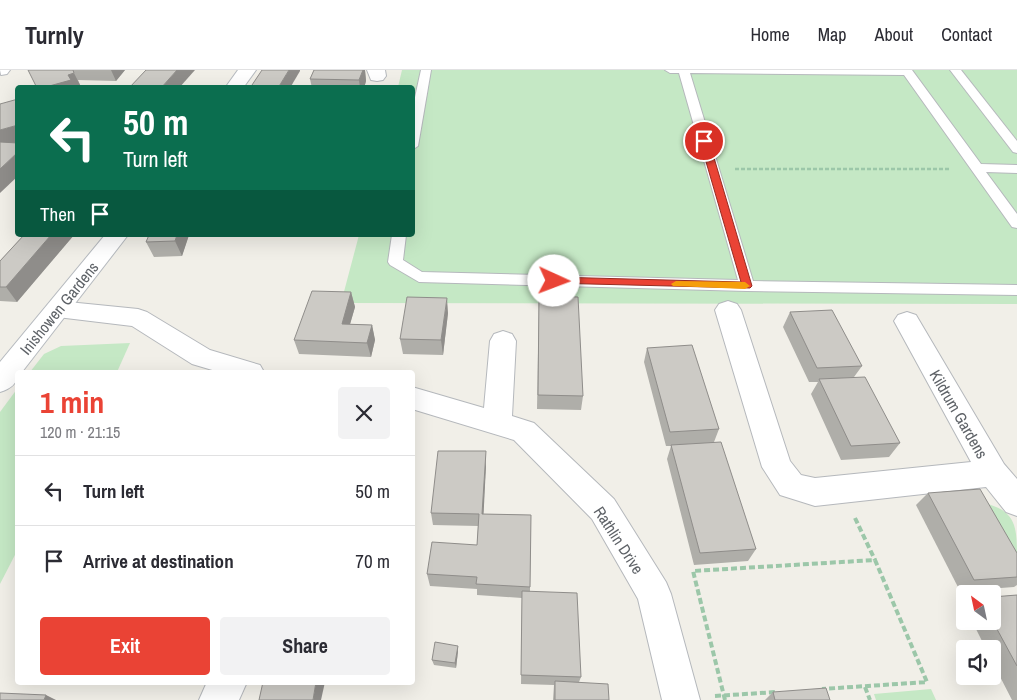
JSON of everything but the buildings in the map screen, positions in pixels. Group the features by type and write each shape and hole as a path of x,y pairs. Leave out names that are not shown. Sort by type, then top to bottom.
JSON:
{"street":[{"path":"236,85 248,70"},
{"name":"Inishowen Gardens","path":"2,375 58,310 116,237"},
{"path":"58,310 138,318 201,357 243,370"},
{"path":"728,310 777,468 791,486 815,492 993,473"},
{"name":"Kildrum Gardens","path":"907,321 993,473 1017,502"},
{"path":"497,423 504,341"},
{"name":"Rathlin Drive","path":"415,399 524,431 602,509 654,594 681,700"},
{"path":"218,700 227,685"}],"lane":[{"path":"415,130 426,70"},
{"path":"670,70 906,71 1017,224"},
{"path":"684,70 747,286"},
{"path":"955,70 1017,148"},
{"path":"977,168 1017,169"},
{"path":"399,237 395,262 419,277 747,286 1017,290"}],"path":[{"path":"712,169 977,168"},
{"path":"818,689 927,682 875,560 842,489"},
{"path":"780,692 724,698 693,571 875,560"},
{"path":"865,686 870,700"}],"green space":[{"path":"402,70 1017,70 1017,304 341,303 358,237 415,237 415,85 398,85"},
{"path":"130,343 118,370 32,370 44,354 61,346"},
{"path":"15,392 15,555 0,584 0,412"},
{"path":"984,503 995,506 1003,511 1013,522 1017,561"},
{"path":"931,689 936,700 876,700 874,694"}],"slow traffic":[{"path":"676,284 745,286"}],"route":[{"path":"554,281 747,286 704,141"}]}
